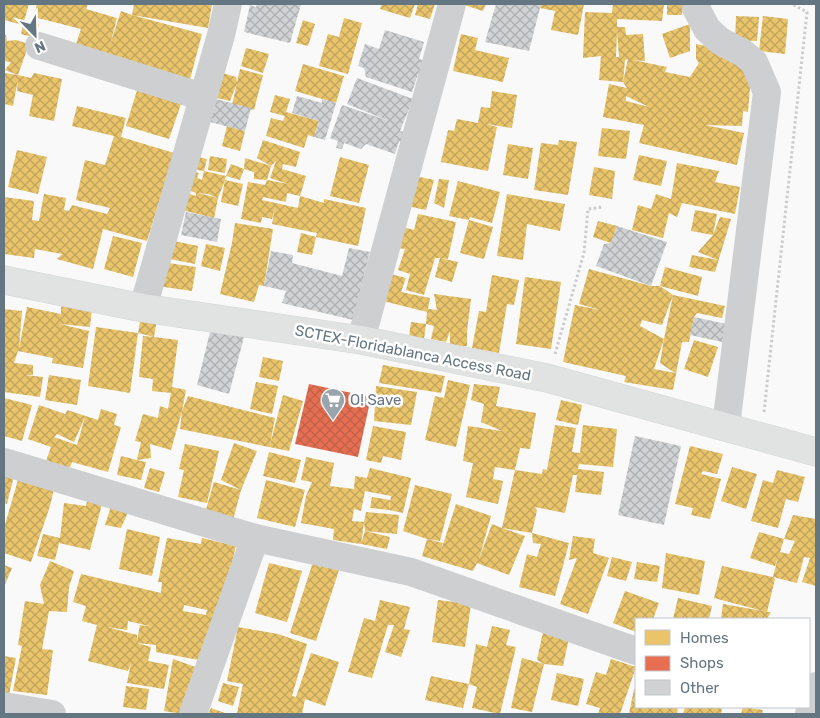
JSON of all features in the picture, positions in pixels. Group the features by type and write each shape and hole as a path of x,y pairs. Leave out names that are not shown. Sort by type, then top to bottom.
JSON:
{"main road":[{"name":"SCTEX-Floridablanca Access Road","path":"4,280 143,308 361,340 548,378 816,452"}],"street":[{"path":"143,308 221,35 228,4"},
{"path":"361,340 452,4"},
{"path":"697,4 696,8 707,29 720,41 744,53 754,62 767,92 726,426"},
{"path":"39,46 203,97"},
{"path":"4,462 256,538 411,572 635,651"},
{"path":"193,714 256,538"},
{"path":"4,706 52,714"}],"path":[{"path":"761,437 807,12 792,4"},
{"path":"548,378 584,254 588,209 603,207"}],"building: Homes":[{"path":"4,4 29,4 24,21 39,24 36,38 21,34 23,25 4,20"},
{"path":"37,4 88,4 86,9 117,18 110,45 121,11 202,34 189,83 74,50 81,29 34,17"},
{"path":"134,4 212,4 208,28 132,15"},
{"path":"382,4 415,4 410,18 380,9"},
{"path":"418,4 435,4 430,19 415,15"},
{"path":"464,4 486,4 483,11"},
{"path":"541,4 584,4 578,35 551,30 555,11 540,8"},
{"path":"613,4 664,4 662,21 617,19 617,27 625,27 626,35 643,34 645,61 633,60 667,67 665,72 690,77 699,63 696,59 696,44 712,47 751,75 748,112 743,111 742,126 705,125 744,133 737,165 639,143 644,125 603,117 609,84 627,88 623,82 599,80 601,56 583,58 585,12 612,13","holes":["617,30 619,57 616,57","628,59 623,82 625,60","626,96 649,107 626,101"]},
{"path":"667,4 683,4 682,15 667,15"},
{"path":"736,16 759,17 757,41 735,40"},
{"path":"763,16 788,19 785,54 759,51"},
{"path":"344,18 362,23 348,74 319,66 328,34 339,37"},
{"path":"303,20 315,24 308,46 296,43"},
{"path":"690,24 690,51 670,58 662,34"},
{"path":"461,34 478,38 475,50 509,58 503,82 453,71"},
{"path":"4,35 6,35 7,41 16,40 29,44 18,75 5,70 11,62 4,61"},
{"path":"246,48 269,54 263,73 241,66"},
{"path":"303,64 344,76 336,103 295,91"},
{"path":"240,69 263,75 254,110 232,105 237,83 230,101 213,97 219,72 236,77 237,82"},
{"path":"4,73 31,78 34,73 62,79 54,121 29,116 33,95 17,91 18,79 13,106 4,104"},
{"path":"139,84 182,101 169,139 126,126"},
{"path":"492,91 517,95 512,128 486,124 497,127 488,171 441,162 448,130 454,131 457,119 478,123 481,107 490,108"},
{"path":"275,95 290,99 286,112 319,121 314,137 308,135 304,148 266,136 271,118 283,121 285,116 270,112"},
{"path":"77,106 126,118 121,137 174,153 147,241 103,229 93,269 57,259 62,254 35,249 34,258 4,254 4,197 34,201 32,220 39,221 44,194 66,198 64,210 69,211 72,205 107,214 110,208 76,200 85,160 105,165 114,136 72,126"},
{"path":"227,126 245,131 240,151 222,146"},
{"path":"602,128 630,131 626,159 598,156"},
{"path":"263,140 300,152 296,167 283,164 282,169 306,176 300,196 324,203 324,199 366,208 358,246 316,237 317,233 272,224 275,207 272,219 262,217 261,223 241,219 248,182 265,185 267,180 288,184 270,178 276,161 271,166 257,158","holes":["287,193 300,196 298,208 262,200 263,197 286,202"]},
{"path":"559,140 577,142 568,195 534,190 541,143 558,145"},
{"path":"508,144 533,148 528,179 503,175"},
{"path":"17,150 47,157 38,194 8,187"},
{"path":"639,155 667,161 661,186 633,180"},
{"path":"194,156 207,159 204,171 191,169"},
{"path":"210,156 227,159 225,173 208,170"},
{"path":"340,157 369,165 359,203 330,196"},
{"path":"245,158 271,166 267,180 254,179 254,172 244,169"},
{"path":"677,163 719,171 715,182 740,187 735,214 682,203 677,217 669,213 663,238 632,230 638,205 651,209 656,194 671,199"},
{"path":"231,164 244,169 240,180 226,176"},
{"path":"594,167 615,171 612,199 589,195"},
{"path":"188,170 199,173 197,178 202,180 204,171 226,176 218,198 214,218 178,209 184,192 196,196 196,193 183,188"},
{"path":"415,176 434,180 426,210 407,206"},
{"path":"439,179 449,180 444,208 434,203"},
{"path":"225,180 243,184 238,206 221,202"},
{"path":"458,181 500,192 492,223 470,217 469,220 449,216"},
{"path":"507,194 565,204 560,231 527,224 523,260 497,256"},
{"path":"695,210 717,214 713,235 691,231"},
{"path":"418,214 456,222 448,259 435,258 424,295 406,290 410,274 398,270 405,249 397,248 402,227 414,230"},
{"path":"720,217 731,219 715,272 689,267 692,255 718,260 698,252 713,235"},
{"path":"469,220 493,227 484,259 460,253"},
{"path":"598,221 617,226 611,243 593,237"},
{"path":"235,223 273,229 264,286 259,285 254,302 220,294"},
{"path":"301,233 316,237 312,255 297,252"},
{"path":"113,236 142,243 133,277 104,269"},
{"path":"169,240 198,246 195,264 165,258"},
{"path":"206,244 225,248 220,271 201,266"},
{"path":"440,258 458,262 452,282 435,277"},
{"path":"161,262 196,267 192,291 157,286"},
{"path":"665,267 702,277 698,296 660,286"},
{"path":"589,269 651,286 660,286 673,295 725,306 722,318 697,313 694,317 689,342 682,342 673,390 624,382 626,376 563,362 575,305 600,310 579,304","holes":["673,295 664,339 640,326 642,320 662,325","664,339 660,363 675,373 654,369"]},
{"path":"387,273 406,278 401,292 430,298 428,309 437,310 434,294 471,299 467,346 450,346 450,331 446,342 431,339 434,326 426,324 427,312 379,300"},
{"path":"492,275 519,280 514,305 507,304 499,353 472,348 479,311 486,312"},
{"path":"525,277 561,282 551,349 516,344"},
{"path":"61,305 92,308 90,327 60,324 89,331 83,368 52,363 53,358 18,351 14,363 33,365 33,375 25,375 43,377 40,397 4,392 4,309 22,311 19,349 27,307 61,314"},
{"path":"141,316 157,319 154,337 138,333"},
{"path":"411,322 426,324 424,339 409,337"},
{"path":"96,327 138,333 130,393 88,386"},
{"path":"143,336 178,340 172,387 186,390 171,450 150,444 151,458 137,460 141,442 135,441 143,414 158,418 160,406 168,409 171,393 152,391 153,379 139,377"},
{"path":"694,340 718,347 708,377 684,369"},
{"path":"263,357 283,361 279,381 259,377"},
{"path":"383,365 445,376 441,393 379,383"},
{"path":"49,375 81,380 77,405 45,400"},
{"path":"448,380 470,385 456,447 425,440 435,396 444,398"},
{"path":"256,382 278,386 272,414 250,409"},
{"path":"474,384 500,387 496,406 536,413 530,449 520,448 515,470 495,467 493,479 503,481 498,504 466,497 473,463 463,461 468,426 502,431 481,422 484,404 471,400"},
{"path":"376,386 417,392 411,425 374,421"},
{"path":"283,395 303,401 289,451 180,429 182,411 188,396 275,418 270,445"},
{"path":"4,398 32,405 22,441 4,436"},
{"path":"561,400 582,405 578,425 556,420"},
{"path":"39,405 65,414 62,422 67,410 98,420 101,409 117,414 114,425 121,427 108,472 72,462 68,472 45,464 51,447 28,439","holes":["85,417 77,445 54,437 57,434 74,442"]},
{"path":"555,425 576,428 572,452 580,453 583,425 617,429 613,467 579,464 578,469 604,472 601,495 575,492 577,475 573,475 565,513 535,507 537,510 532,533 502,528 515,470 542,474 543,469 547,470"},
{"path":"373,426 406,432 401,460 383,456 381,463 366,460"},
{"path":"234,443 257,451 241,490 221,480"},
{"path":"185,444 219,451 207,503 178,497 184,470 179,469"},
{"path":"690,446 723,454 717,474 703,471 701,474 721,479 710,519 691,515 693,508 675,504"},
{"path":"269,452 301,460 295,483 263,476"},
{"path":"121,456 146,462 141,480 117,475"},
{"path":"306,457 334,463 330,486 354,489 355,476 367,478 370,468 411,478 403,513 389,510 391,496 365,491 361,511 354,509 352,521 364,522 361,544 333,540 334,529 301,523 306,496 312,482 301,480"},
{"path":"732,467 757,474 746,509 721,501"},
{"path":"150,468 165,472 159,492 144,488"},
{"path":"777,470 805,477 798,502 786,499 778,528 751,521 763,480 773,483"},
{"path":"4,474 14,476 7,504 4,503"},
{"path":"18,480 54,489 31,562 4,553 4,528"},
{"path":"266,480 305,490 295,527 257,518"},
{"path":"214,482 241,490 233,520 205,513"},
{"path":"415,485 452,494 440,541 403,531"},
{"path":"88,497 103,500 90,550 59,543 55,560 37,556 43,534 60,538 64,503 86,506"},
{"path":"372,497 390,500 389,510 370,508"},
{"path":"112,503 129,510 121,528 105,525"},
{"path":"456,504 491,516 479,559 492,524 525,536 509,575 477,563 473,571 422,556 427,539 443,543 440,554"},
{"path":"366,512 399,515 397,534 365,531"},
{"path":"793,515 816,519 816,586 802,582 810,558 804,557 797,583 773,577 778,557 775,566 750,558 759,532 784,539","holes":["784,539 795,541 789,554 780,552"]},
{"path":"127,529 160,537 152,576 119,569"},
{"path":"365,531 390,537 387,549 361,544"},
{"path":"532,533 569,543 555,596 519,587 527,554 537,557 541,544 533,543"},
{"path":"573,536 595,539 593,553 609,558 588,614 560,604 577,558 569,560"},
{"path":"167,538 201,544 202,538 236,546 224,595 204,661 156,652 156,645 137,643 151,647 148,661 169,665 164,689 127,683 131,663 128,671 88,661 97,625 82,621 86,606 73,602 81,574 161,593 162,582 158,582","holes":["184,605 207,610 206,615 183,611","128,621 153,627 140,625 137,641 137,635 107,627 127,630"]},
{"path":"666,553 705,561 699,595 662,588"},
{"path":"612,557 632,562 626,581 607,576"},
{"path":"50,561 74,571 69,587 67,612 49,611 42,649 53,650 47,695 13,691 22,646 18,645 25,601 44,604 40,585"},
{"path":"313,562 339,570 316,641 290,633"},
{"path":"637,562 660,566 657,582 634,579"},
{"path":"269,563 302,571 287,622 255,613"},
{"path":"4,565 12,568 4,587"},
{"path":"722,566 775,579 767,612 771,612 768,618 721,618 723,604 763,611 714,598"},
{"path":"625,591 659,603 653,618 635,618 635,632 613,623"},
{"path":"678,598 712,606 709,618 673,618"},
{"path":"380,600 410,607 404,629 410,630 401,657 385,652 394,625 388,625 372,678 348,672 364,618 375,621"},
{"path":"438,600 471,604 465,647 432,642"},
{"path":"492,626 510,630 506,645 516,647 500,714 472,708 477,687 469,684 476,644 487,647"},
{"path":"238,627 278,634 307,644 292,696 296,697 311,653 339,662 325,706 305,699 302,714 237,714 243,684 227,681"},
{"path":"543,632 569,638 563,666 544,664 537,660"},
{"path":"4,656 16,658 9,695 4,694"},
{"path":"522,658 544,664 532,712 511,708"},
{"path":"173,659 204,670 183,714 164,711"},
{"path":"611,659 635,667 620,714 598,714 600,708 586,704 596,672 606,675"},
{"path":"557,673 584,679 578,706 551,700"},
{"path":"431,676 469,684 463,708 425,700"},
{"path":"223,683 239,687 233,706 218,701"},
{"path":"126,686 149,689 146,710 123,707"},
{"path":"634,689 635,708 678,708 677,714 629,714"},
{"path":"211,708 228,714 208,714"},
{"path":"685,708 722,709 721,714 683,714"},
{"path":"743,708 763,710 762,714 741,714"}],"building: Shops":[{"name":"O! Save","path":"309,384 371,397 358,457 295,444"}],"building: Other":[{"path":"257,4 301,4 290,43 244,32 250,5 256,7"},
{"path":"496,4 541,4 529,51 485,42"},
{"path":"385,30 424,42 419,59 425,61 421,75 418,74 412,92 366,77 364,68 358,66 365,44 379,49"},
{"path":"357,78 413,99 400,131 408,133 405,143 399,141 395,154 366,144 361,149 344,143 342,149 336,148 338,141 330,138 342,105 389,121 347,104"},
{"path":"297,96 322,103 322,99 336,103 325,140 314,137 319,121 292,113"},
{"path":"212,98 251,108 245,131 206,121"},
{"path":"186,212 221,219 217,242 181,235"},
{"path":"617,226 667,242 651,286 596,266 604,244 611,243"},
{"path":"349,248 370,252 353,320 282,303 286,291 264,286 271,251 293,255 292,263 342,276"},
{"path":"694,317 731,325 727,343 690,335"},
{"path":"211,328 244,337 229,394 197,385"},
{"path":"635,436 681,446 664,525 618,515"}],"place":[{"name":"O! Save","path":"333,421"}]}
